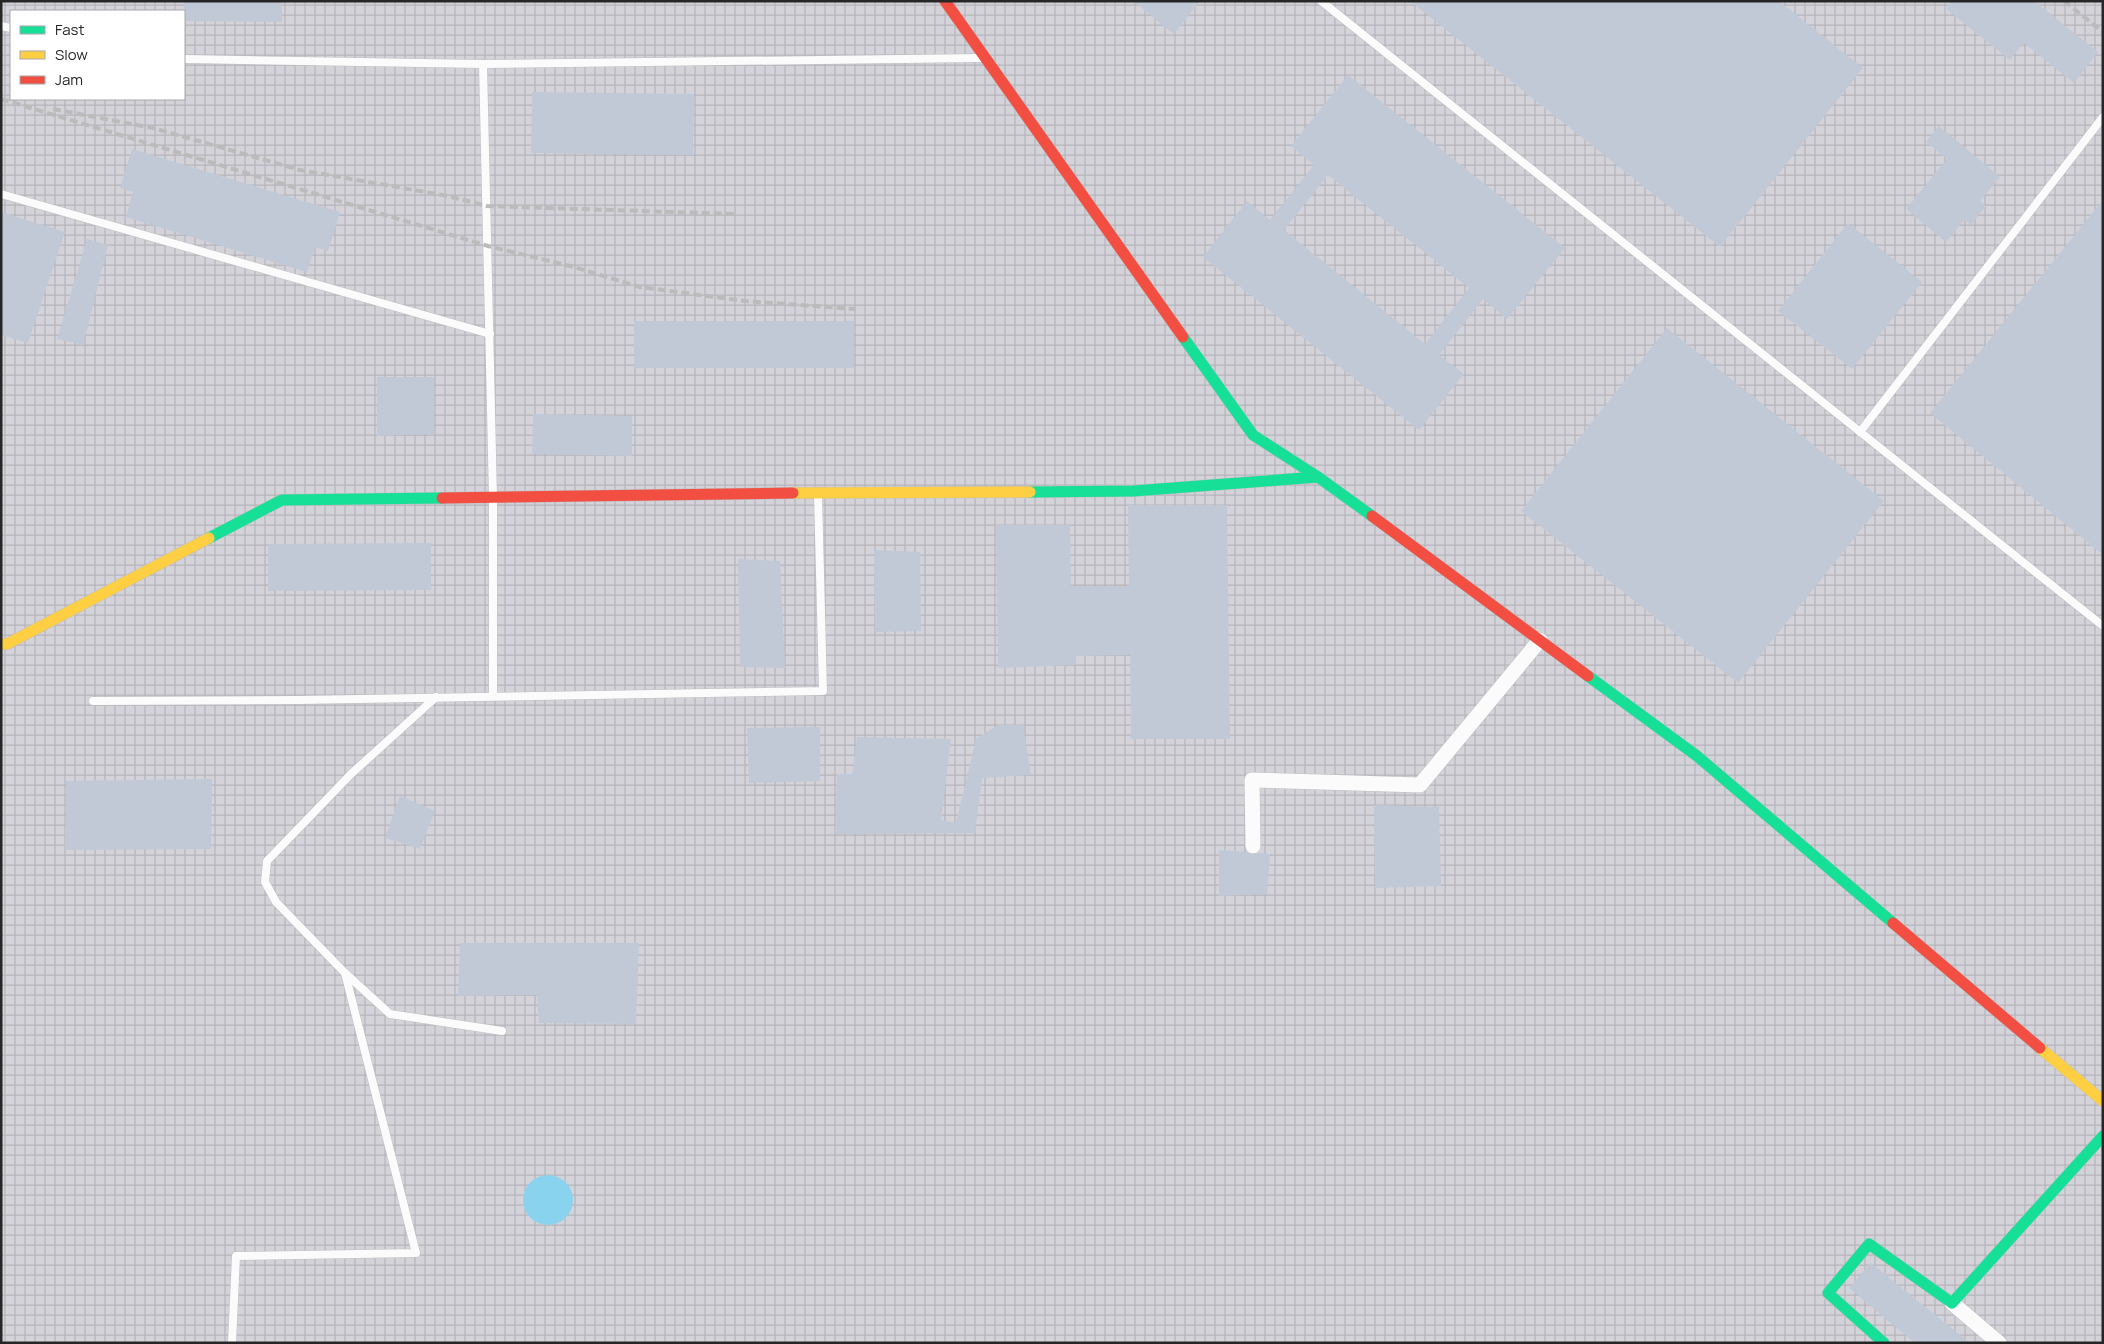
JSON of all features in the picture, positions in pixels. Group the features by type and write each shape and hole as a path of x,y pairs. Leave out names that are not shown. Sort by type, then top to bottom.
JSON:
{"street":[{"path":"945,1 1253,435 1318,477 1697,756 2103,1101"},
{"path":"1,644 8,644 282,500 1133,491 1318,477"},
{"path":"1253,846 1252,780 1420,785 1540,640"},
{"path":"1952,1303 2103,1136"},
{"path":"1884,1343 1828,1293 1869,1244 1952,1303 2000,1343"}],"lane":[{"path":"1321,1 2103,626"},
{"path":"185,59 483,64 986,58"},
{"path":"483,64 493,497 493,696"},
{"path":"1860,432 2103,117"},
{"path":"1,194 490,334"},
{"path":"94,701 823,691 818,493"},
{"path":"436,697 351,774 266,861 265,882 276,902 345,973 390,1014 502,1031"},
{"path":"232,1343 236,1256 416,1253 345,973"}],"shaded area":[{"path":"1,1 2103,1 2103,1343 1,1343"}],"water":[{"path":"548,1175 562,1179 569,1186 573,1200 569,1214 562,1221 548,1225 534,1221 527,1214 523,1200 527,1186 534,1179"}],"building":[{"path":"184,1 282,1 282,22 185,21"},
{"path":"1133,1 1200,1 1174,34"},
{"path":"1410,1 1779,1 1863,68 1720,247"},
{"path":"1952,1 2034,1 2098,52 2074,83 2024,43 2010,60 1946,9"},
{"path":"1348,75 1565,248 1507,319 1483,299 1439,355 1464,374 1419,430 1203,257 1247,201 1270,220 1314,165 1291,146","holes":["1328,175 1469,288 1425,344 1284,230"]},
{"path":"532,92 694,94 693,155 531,153"},
{"path":"1939,126 2000,177 1980,201 1986,206 1971,225 1964,220 1946,242 1906,209 1947,159 1926,142"},
{"path":"132,149 340,212 328,251 315,247 307,272 126,217 133,192 120,188"},
{"path":"2103,200 2103,555 1930,413"},
{"path":"1,212 65,232 28,343 1,335"},
{"path":"1848,223 1922,282 1852,369 1778,311"},
{"path":"87,239 108,245 83,345 57,339"},
{"path":"634,321 854,321 854,368 634,368"},
{"path":"1667,328 1884,501 1738,683 1521,511"},
{"path":"377,377 434,377 434,434 377,436"},
{"path":"533,414 632,416 632,456 532,454"},
{"path":"1128,505 1227,505 1230,739 1131,739 1130,655 1076,656 1076,665 998,668 996,525 1070,525 1071,586 1129,586"},
{"path":"431,543 431,590 268,591 268,544"},
{"path":"874,550 920,552 921,631 875,632"},
{"path":"738,559 780,561 785,668 740,667"},
{"path":"998,725 1023,725 1031,775 982,778 975,833 835,834 837,774 852,774 857,737 951,739 941,820 956,823 976,739"},
{"path":"820,727 820,781 749,783 747,728"},
{"path":"212,779 211,849 65,850 66,781"},
{"path":"400,796 435,811 420,849 385,838"},
{"path":"1374,805 1439,807 1441,886 1375,888"},
{"path":"1219,850 1246,852 1253,855 1259,853 1270,854 1267,894 1219,896"},
{"path":"460,943 639,943 636,1024 539,1023 537,995 458,996"},
{"path":"1871,1263 1970,1343 1915,1343 1849,1288"}],"railway":[{"path":"2064,1 2103,32"},
{"path":"1,99 488,246 574,267 640,287 745,301 855,309"},
{"path":"53,109 153,128 300,170 448,196 487,206 735,214"}],"traffic: fast":[{"path":"1183,337 1253,435 1318,477 1372,516"},
{"path":"1030,492 1133,491 1318,477"},
{"path":"209,538 282,500 442,498"},
{"path":"1588,676 1697,756 1893,923"},
{"path":"1884,1343 1828,1293 1869,1244 1952,1303 2103,1136"}],"traffic: slow":[{"path":"793,493 1030,492"},
{"path":"1,644 7,644 209,538"},
{"path":"2040,1048 2103,1101"}],"traffic: jam":[{"path":"945,1 1183,337"},
{"path":"442,498 793,493"},
{"path":"1372,516 1588,676"},
{"path":"1893,923 2040,1048"}]}
